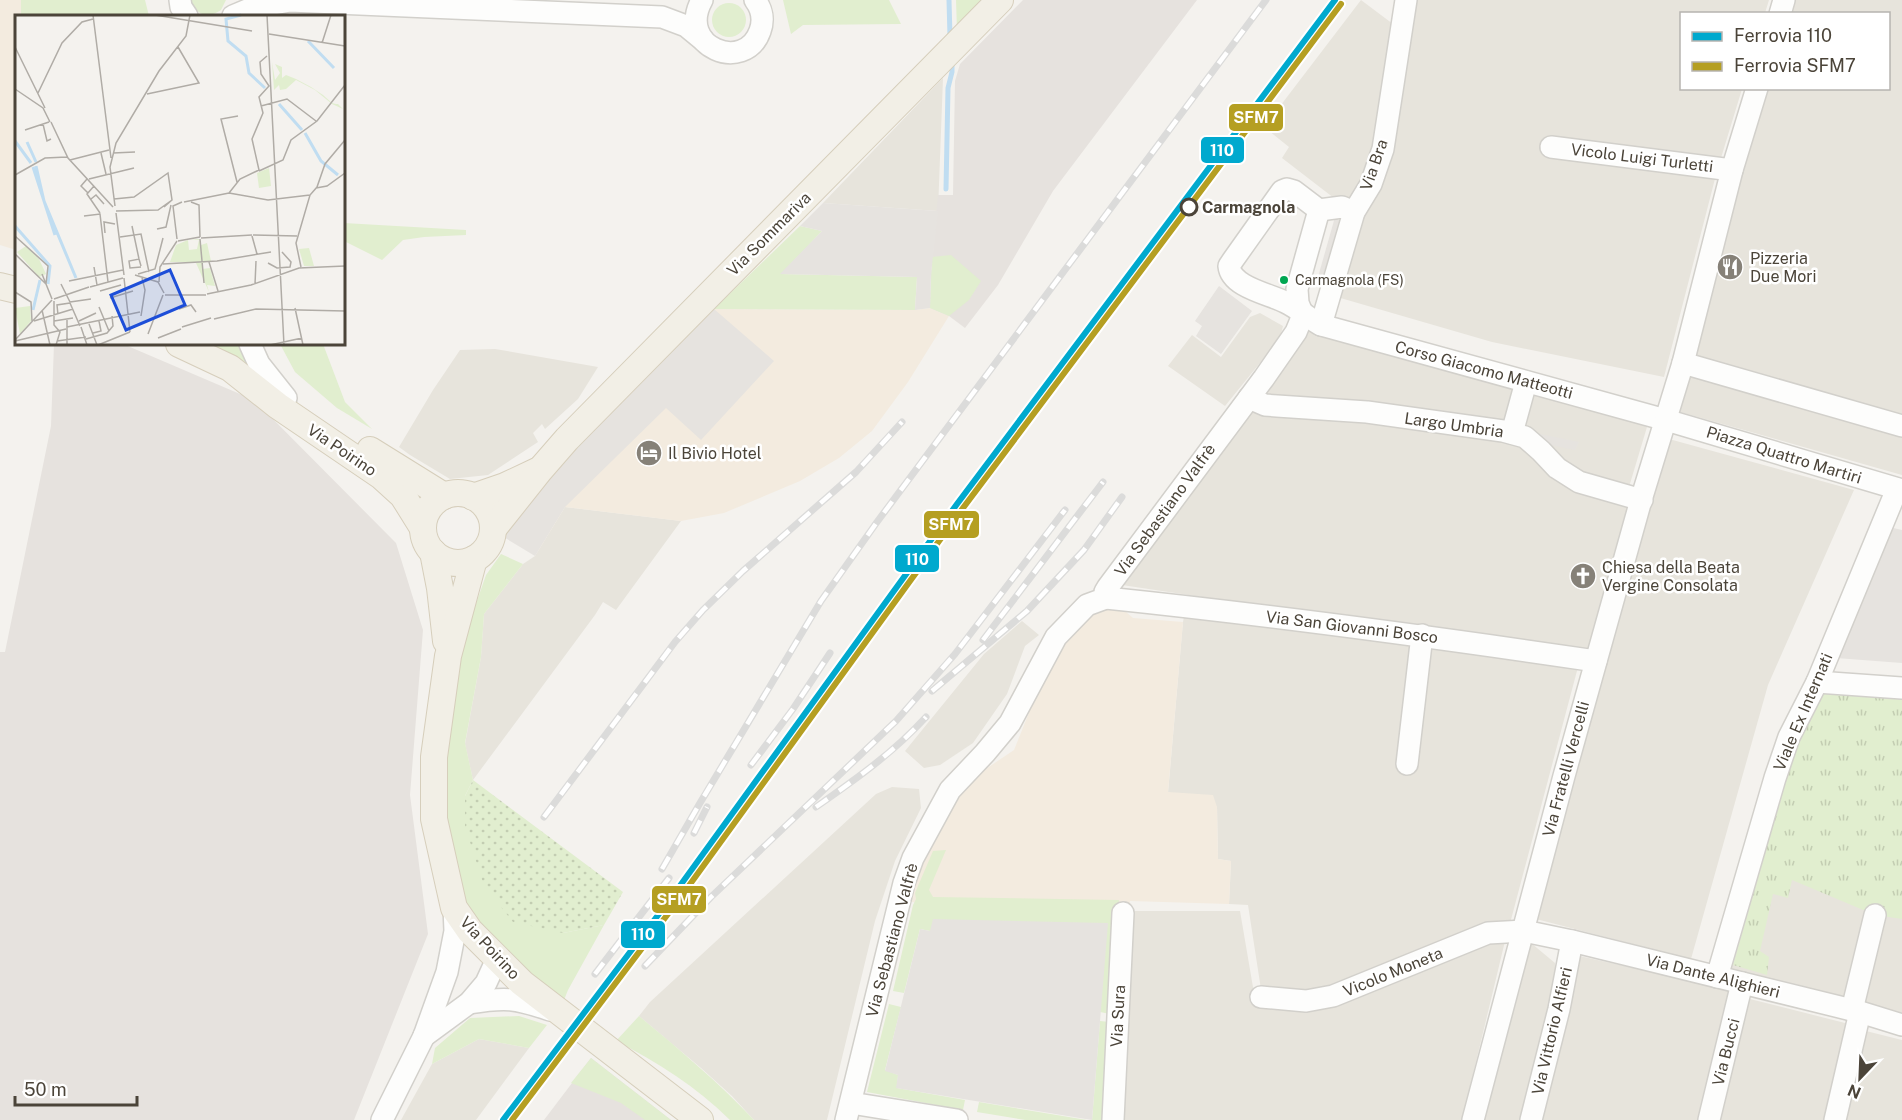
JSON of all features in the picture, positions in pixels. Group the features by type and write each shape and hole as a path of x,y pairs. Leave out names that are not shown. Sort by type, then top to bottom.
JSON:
{"main road":[{"name":"Via Sommariva","path":"493,530 567,439 1000,0"},
{"path":"0,286 15,290"},
{"name":"Via Poirino","path":"184,345 230,368 278,406 381,476 403,496 423,528 424,537 433,552 448,656"},
{"name":"Via Poirino","path":"249,382 286,398 444,496 463,494 472,497"},
{"name":"Via Sommariva","path":"472,497 505,486 540,470"},
{"path":"423,528 429,509 444,496"},
{"path":"472,497 488,510 493,530"},
{"name":"Via Poirino","path":"493,530 488,547 474,559 448,656 434,757 434,819 454,908 470,931 493,956 561,1014 700,1120"},
{"path":"433,552 441,559 452,562 464,563 474,559"}],"street":[{"path":"233,15 240,0"},
{"path":"234,15 252,8 288,1 662,16 685,9 702,0"},
{"path":"702,0 696,19 697,30 702,40"},
{"path":"662,16 686,26 711,47 721,52 732,53 743,50 759,35 762,13 755,0"},
{"name":"Via Bra","path":"1312,320 1354,212 1371,183 1383,148 1406,0"},
{"name":"Via Fratelli Vercelli","path":"1473,1120 1561,788 1641,500 1683,363 1732,170 1756,90"},
{"name":"Vicolo Luigi Turletti","path":"1551,147 1732,170"},
{"name":"Corso Giacomo Matteotti","path":"1319,210 1294,190 1282,191 1229,266 1232,276 1243,285 1285,302 1312,320 1666,420"},
{"path":"1312,320 1298,303 1297,289 1319,210 1342,207 1354,212"},
{"name":"Via Sebastiano Valfrè","path":"848,1112 904,883 913,858 950,790 1010,723 1056,637 1087,605 1106,598 1105,592 1108,587 1296,332 1312,320"},
{"path":"250,345 259,364 286,398"},
{"path":"1683,363 1902,426"},
{"path":"1512,433 1526,382"},
{"name":"Largo Umbria","path":"1249,398 1265,405 1367,412 1503,430 1525,437 1557,468 1579,482 1641,500"},
{"name":"Piazza Quattro Martiri","path":"1666,420 1900,489"},
{"name":"Viale Ex Internati","path":"1718,977 1789,737 1817,682 1900,489"},
{"name":"Via San Giovanni Bosco","path":"1106,598 1275,616 1596,661"},
{"path":"1407,764 1422,635"},
{"path":"1817,682 1902,688"},
{"path":"382,1120 424,1036 447,972 455,931 454,908"},
{"name":"Via Sura","path":"1113,1120 1123,913"},
{"path":"1835,1120 1875,915"},
{"name":"Via Dante Alighieri","path":"1524,931 1856,1011 1902,1025"},
{"name":"Vicolo Moneta","path":"1261,997 1306,1001 1333,996 1488,933 1524,931"},
{"name":"Via Vittorio Alfieri","path":"1531,1120 1559,1009 1572,941"},
{"path":"424,1036 469,1003 486,983 493,956 475,948 466,951 447,972"},
{"name":"Via Bucci","path":"1709,1120 1742,983"},
{"path":"469,1003 508,998 522,1000 561,1014"},
{"path":"848,1112 957,1120"}],"shaded area":[{"path":"0,0 21,0 21,15 15,15 15,250 0,245"},
{"path":"1023,0 1197,0 1053,191 998,285 965,328 949,316 930,308 938,195 953,195 955,81 960,64"},
{"path":"1361,0 1393,24 1384,115 1359,195 1343,205 1282,158 1289,147 1264,127"},
{"path":"1412,0 1769,0 1765,12 1680,12 1680,90 1742,90 1717,171 1664,377 1492,342 1337,297"},
{"path":"1791,0 1902,0 1902,475 1677,411 1766,90 1890,90 1890,12 1787,12"},
{"path":"943,78 938,211 823,203"},
{"path":"823,203 938,211 930,308 915,310 917,277 780,274 822,231 800,226"},
{"path":"1335,217 1346,226 1326,292 1316,284"},
{"path":"1219,286 1252,311 1221,354 1196,336 1202,326 1195,321"},
{"path":"930,308 949,316 908,382 872,431 839,458 800,481 724,513 681,521 565,507 535,556 636,378 714,309 915,310"},
{"path":"714,309 774,361 701,440 666,408 565,507 535,556 502,536 545,476 636,378"},
{"path":"1260,313 1283,326 1280,338 1225,406 1168,366 1192,335 1221,357 1250,317"},
{"path":"1301,328 1314,329 1519,383 1508,427 1280,403 1260,392"},
{"path":"54,345 125,345 254,400 396,543 423,630 410,795 428,934 354,1120 0,1120 0,652 5,652 51,426"},
{"path":"495,349 598,367 578,399 545,429 542,424 533,433 538,442 488,475 450,479 399,447 460,350"},
{"path":"1531,388 1623,416 1647,427 1629,487 1583,475 1519,429"},
{"path":"1248,410 1497,436 1526,448 1628,504 1587,655 1122,585"},
{"path":"1536,433 1579,442 1575,450 1546,444 1546,441 1536,439"},
{"path":"1669,439 1854,490 1768,685 1691,959 1536,919"},
{"path":"565,507 681,521 616,610 603,602 473,780 465,744 481,657 484,614 523,564 535,556"},
{"path":"1889,527 1902,530 1902,663 1836,658"},
{"path":"1103,608 1125,611 1133,618 1183,622 1168,792 1213,795 1217,807 1218,859 1231,861 1229,904 1130,901 1128,911 910,902 929,845 968,781 1014,750 1058,640 1073,623"},
{"path":"1185,611 1578,667 1508,931 1333,993 1262,996 1248,905 1229,904 1231,861 1218,859 1217,807 1168,793"},
{"path":"1022,621 1039,635 1025,646 1007,694 973,743 940,765 924,768 905,751 984,654"},
{"path":"1818,688 1902,696 1902,1016 1728,970 1785,765"},
{"path":"892,787 919,789 921,808 895,861 875,921 827,1120 754,1120 732,1096 639,1016 650,1002 876,794"},
{"path":"1128,911 1240,911 1255,999 1308,1003 1506,937 1462,1120 1117,1120"},
{"path":"933,919 1108,923 1092,1120 896,1088 898,1075 885,1071 920,929 930,931"},
{"path":"1531,943 1555,963 1556,996 1525,1120 1480,1120"},
{"path":"1575,955 1736,991 1703,1120 1533,1120"},
{"path":"1742,997 1849,1024 1826,1120 1714,1120"},
{"path":"1862,1030 1902,1040 1902,1120 1838,1120"},
{"path":"479,1039 529,1048 476,1120 401,1120 432,1064"},
{"path":"591,1058 671,1120 544,1120"}],"green space":[{"path":"21,0 145,0 149,15 21,15"},
{"path":"189,0 226,0 221,10 206,15 195,9"},
{"path":"783,0 889,0 901,24 803,25 791,34"},
{"path":"956,0 987,0 957,31"},
{"path":"729,3 741,8 746,20 741,32 729,37 717,32 712,20 717,8"},
{"path":"345,223 466,230 466,235 403,240 382,260 345,242"},
{"path":"800,226 822,231 781,274 917,277 915,310 714,309"},
{"path":"951,255 981,281 969,300 949,316 930,308 932,257"},
{"path":"208,345 242,345 259,372"},
{"path":"281,345 323,345 345,402 372,429 337,408 295,372"},
{"path":"501,554 523,564 484,614 481,657 465,743 473,780 465,796 563,933 604,925 562,1005 468,914 437,821 456,661 486,575"},
{"path":"1820,692 1902,699 1902,919 1875,915 1792,880 1788,898 1773,894 1760,951 1769,957 1767,975 1733,965 1790,764"},
{"path":"473,780 623,892 604,925 563,933 513,922 484,886 465,826 465,796"},
{"path":"946,850 929,890 933,897 1119,900 1110,1014 1100,1012 1107,924 930,931 920,929 904,993 893,991 916,899 915,893 933,851"},
{"path":"889,1004 901,1007 885,1070 898,1075 897,1088 965,1100 963,1110 867,1092"},
{"path":"519,1016 547,1025 529,1048 479,1039 432,1064 435,1048 470,1018"},
{"path":"639,1016 698,1066 754,1120 730,1120 676,1076 616,1041"},
{"path":"1100,1021 1110,1022 1104,1120 1092,1120"},
{"path":"591,1058 671,1120 645,1120 621,1103 571,1083"},
{"path":"979,1102 1087,1120 1025,1120 977,1112"}],"waterway":[{"path":"949,0 950,37"},
{"path":"946,189 948,88 952,62"}],"railway":[{"path":"662,869 821,601 877,522 1266,0"},
{"path":"544,817 675,642 703,610 743,571 856,472 902,422"},
{"path":"983,640 1103,482"},
{"path":"932,691 1027,611 1084,550 1122,497"},
{"path":"645,966 711,897 896,721 955,654 1065,510"},
{"path":"751,765 793,709 830,653"},
{"path":"816,807 887,754 926,717"},
{"path":"694,833 707,807"},
{"path":"595,974 669,878"},
{"path":"505,1120 515,1104"}],"rail line":[{"name":"110","path":"503,1120 674,894 957,504 1335,0"},
{"name":"SFM7","path":"512,1120 680,898 963,508 1341,4"}],"place":[{"name":"Carmagnola","path":"1189,207"},
{"name":"Pizzeria Due Mori","path":"1730,267"},
{"name":"Carmagnola (FS)","path":"1284,280"},
{"name":"Il Bivio Hotel","path":"649,453"},
{"name":"Chiesa della Beata Vergine Consolata","path":"1583,576"}]}
